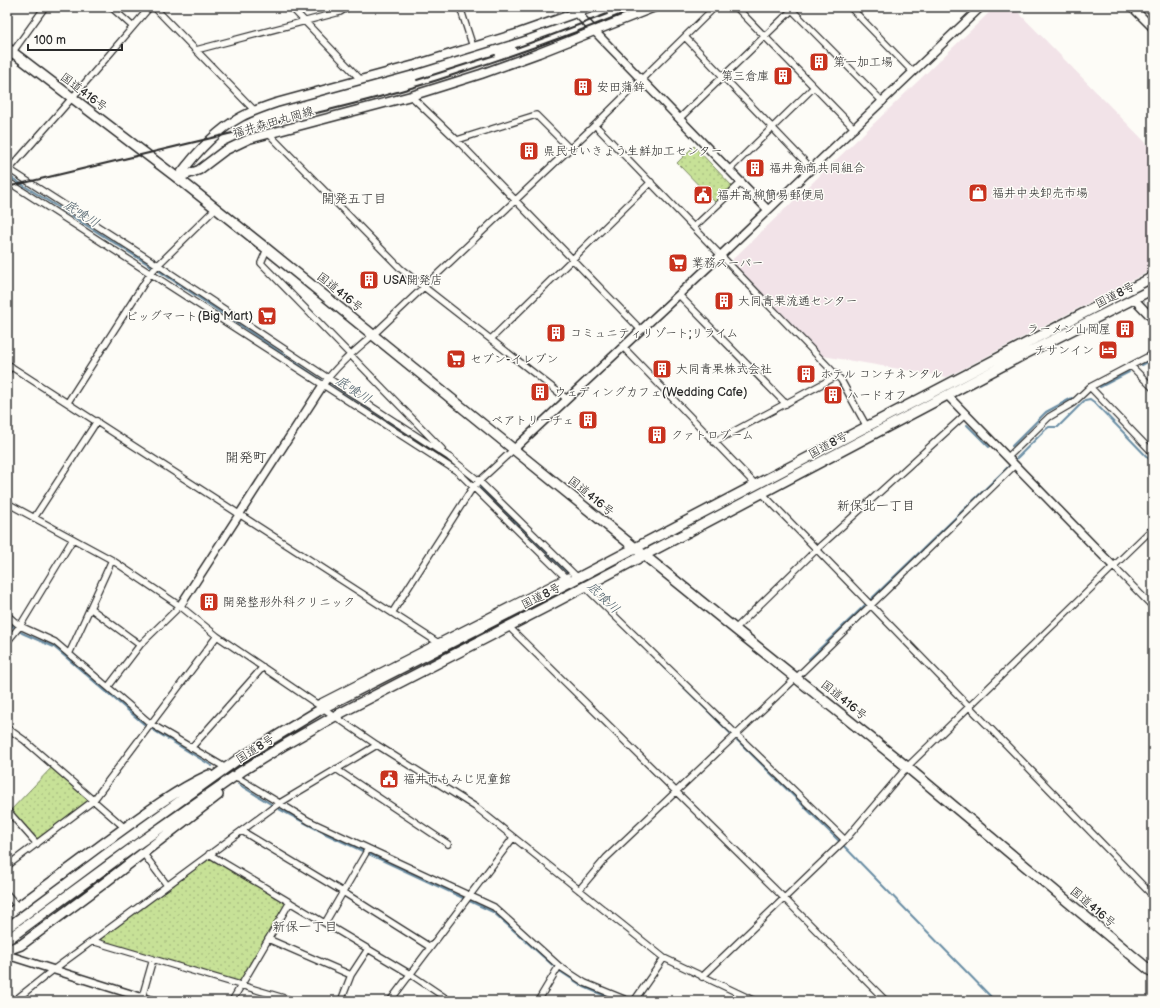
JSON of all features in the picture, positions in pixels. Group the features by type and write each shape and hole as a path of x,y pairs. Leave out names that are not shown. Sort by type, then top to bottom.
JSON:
{"highway":[{"name":"国道416号","path":"9,53 72,98 178,178 267,248 635,548 907,767 1153,972"},
{"name":"国道8号","path":"7,928 226,768 320,706 572,578 635,548 867,428 1153,277"},
{"name":"国道8号","path":"10,938 139,843 237,775 335,716 585,587 1023,355 1153,289"},
{"path":"7,915 79,866 125,828 195,782 226,768"},
{"path":"7,950 21,944 101,882 143,853 219,794 237,775"}],"main road":[{"name":"福井森田丸岡線","path":"178,178 189,162 212,137 240,117 254,111 276,103 362,80 473,47 593,7"},
{"name":"福井森田丸岡線","path":"178,178 199,170 236,144 411,96 539,53 656,7"}],"street":[{"path":"9,53 45,7"},
{"path":"111,7 132,26"},
{"path":"150,7 8,170 158,265 449,457"},
{"path":"154,7 254,111"},
{"path":"291,7 362,80"},
{"path":"196,50 305,22 340,12 348,7"},
{"path":"460,7 473,47"},
{"path":"571,7 768,210"},
{"path":"108,687 140,645 180,606 328,378 350,355 595,125 715,7"},
{"path":"736,7 855,129"},
{"path":"850,7 913,72"},
{"path":"392,613 473,487 855,129 981,7"},
{"path":"1132,7 1153,28"},
{"path":"680,118 793,8 883,102"},
{"path":"685,37 812,169"},
{"path":"729,170 814,87"},
{"path":"411,96 457,140 641,330"},
{"path":"457,140 536,115 569,148"},
{"path":"595,125 841,380 867,428"},
{"path":"269,134 401,269 567,399"},
{"path":"7,181 458,472 572,578"},
{"path":"490,339 651,182"},
{"path":"694,227 742,182"},
{"path":"68,402 150,274 216,208"},
{"path":"267,248 261,263 449,457 479,482 572,578"},
{"path":"679,295 786,404"},
{"path":"1134,299 1153,319"},
{"path":"622,347 756,485"},
{"path":"1008,457 1049,417 1074,403 1090,387 1153,354"},
{"path":"7,372 9,365 437,642"},
{"path":"1131,366 1153,388"},
{"path":"714,442 837,376"},
{"path":"1090,387 1153,453"},
{"path":"948,396 1153,607"},
{"path":"735,629 817,549 966,414"},
{"path":"34,518 97,421"},
{"path":"579,890 606,858 797,678 1015,465"},
{"path":"762,493 1153,896"},
{"path":"7,503 112,560 180,606 217,636 377,745 477,808 664,958 755,1001"},
{"path":"702,977 845,840 907,767 1153,528"},
{"path":"7,642 20,626 73,539"},
{"path":"69,654 112,560"},
{"path":"320,706 437,642 572,578"},
{"path":"585,587 845,840"},
{"path":"90,608 140,645"},
{"path":"7,615 20,626 55,642 151,724 226,768"},
{"path":"508,626 784,898 886,1001"},
{"path":"7,866 94,801 217,636"},
{"path":"191,748 263,667"},
{"path":"7,728 24,740 125,828"},
{"path":"14,1001 53,970 278,804 377,745"},
{"path":"336,769 448,844"},
{"path":"237,775 278,804 309,821 368,850 494,907 559,966 585,983 629,1001"},
{"path":"7,810 37,844"},
{"path":"242,831 430,947"},
{"path":"390,1001 513,838"},
{"path":"325,923 368,850"},
{"path":"143,853 167,885"},
{"path":"210,854 410,974 450,1001"},
{"path":"7,894 18,907"},
{"path":"232,1001 290,902"},
{"path":"268,939 351,975"},
{"path":"92,941 294,1001"},
{"path":"341,1001 351,975 368,949"},
{"path":"7,955 141,999 153,1001"},
{"path":"634,1001 664,958"},
{"path":"141,999 153,959"},
{"path":"538,1001 559,966"}],"shaded area":[{"name":"福井中央卸売市場","path":"995,7 1013,7 1153,150 1153,269 947,377 823,356 733,262 733,259"}],"green space":[{"path":"694,146 732,186 732,188 716,203 677,163"},
{"path":"53,766 92,800 37,844 9,812"},
{"path":"209,854 290,902 241,985 92,941"}],"waterway":[{"name":"底喰川","path":"7,175 162,273 323,381 456,466"},
{"path":"1142,365 1153,359"},
{"path":"1100,387 1129,372"},
{"path":"1012,446 1046,412 1072,398"},
{"path":"1016,459 1045,430 1049,427 1058,427 1085,400 1090,399 1153,463"},
{"path":"967,425 989,447"},
{"path":"809,659 1010,465"},
{"name":"底喰川","path":"464,472 573,578"},
{"path":"7,622 22,633 54,647 145,725 212,766"},
{"path":"626,630 839,841 995,1001"},
{"path":"238,784 279,809 326,834 493,912 558,970 584,987 617,1001"}],"tunnel":[{"path":"82,869 99,881"}],"railway":[{"path":"7,187 389,95 525,51 639,7"},
{"path":"516,48 607,14"},
{"path":"417,80 495,55"}],"place":[{"name":"第一加工場","path":"819,62"},
{"name":"第三倉庫","path":"783,76"},
{"name":"安田蒲鉾","path":"583,87"},
{"name":"県民せいきょう生鮮加工センター","path":"529,151"},
{"name":"福井魚商共同組合","path":"755,168"},
{"name":"福井中央卸売市場","path":"978,193"},
{"name":"福井高柳簡易郵便局","path":"703,195"},
{"name":"業務スーパー","path":"678,263"},
{"name":"USA開発店","path":"369,280"},
{"name":"大同青果流通センター","path":"724,301"},
{"name":"ビッグマート(Big Mart)","path":"267,316"},
{"name":"ラーメン山岡屋","path":"1125,329"},
{"name":"コミュニティリゾート;リライム","path":"556,333"},
{"name":"チサンイン","path":"1108,350"},
{"name":"セブン-イレブン","path":"456,359"},
{"name":"大同青果株式会社","path":"662,369"},
{"name":"ホテル コンチネンタル","path":"806,374"},
{"name":"ウェディングカフェ(Wedding Cafe)","path":"540,392"},
{"name":"ハードオフ","path":"833,395"},
{"name":"ベアトリーチェ","path":"588,420"},
{"name":"クァトロブーム","path":"657,435"},
{"name":"開発整形外科クリニック","path":"209,602"},
{"name":"福井市もみじ児童館","path":"389,779"}],"district":[{"name":"開発五丁目","path":"354,198"},
{"name":"開発町","path":"246,457"},
{"name":"新保北一丁目","path":"876,505"},
{"name":"新保一丁目","path":"305,926"}]}
